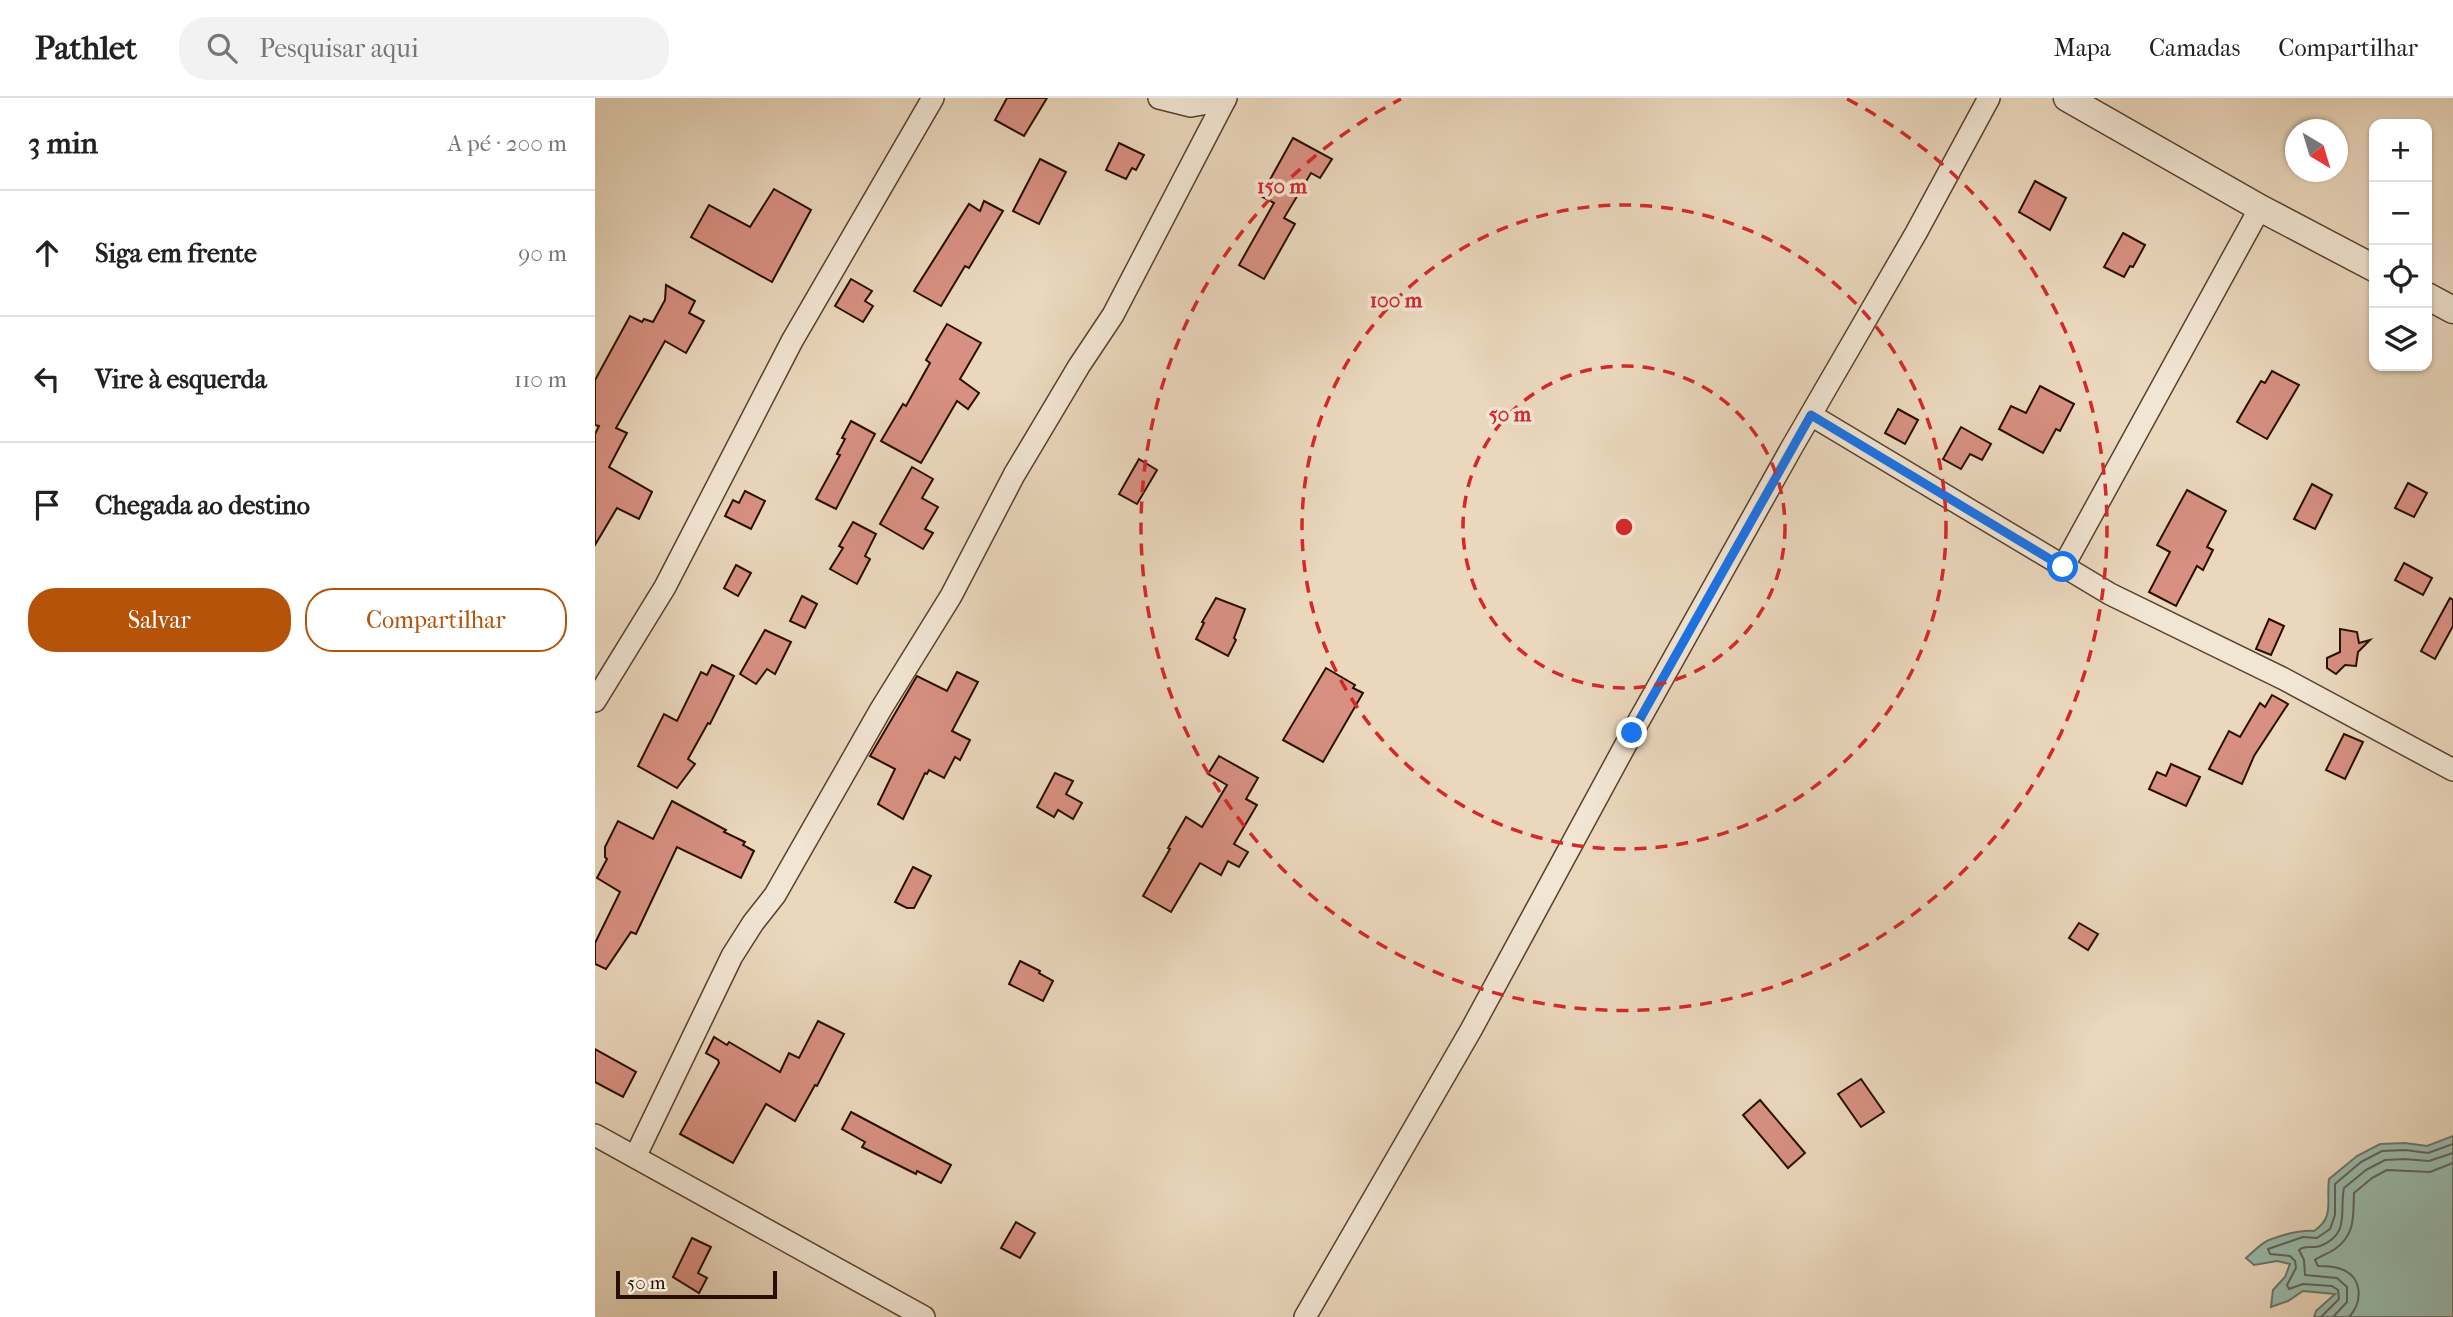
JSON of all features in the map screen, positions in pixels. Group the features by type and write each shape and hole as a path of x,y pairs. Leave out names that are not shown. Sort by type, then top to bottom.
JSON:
{"street":[{"path":"595,701 666,587 792,341 933,98"},
{"path":"1159,98 1191,106 1225,99"},
{"path":"1305,1317 1471,1030 1632,733 1916,233 1989,98"},
{"path":"2067,98 2260,208 2369,265"},
{"path":"635,1157 732,956 781,885 881,709 951,596 1014,475 1113,315 1225,99"},
{"path":"2063,567 2260,208"},
{"path":"2432,299 2453,310"},
{"path":"1811,415 2110,594 2284,679 2453,770"},
{"path":"595,1135 912,1314"}],"water":[{"path":"2453,1136 2453,1317 2314,1317 2316,1311 2335,1294 2303,1291 2288,1301 2271,1307 2273,1290 2285,1277 2290,1264 2277,1261 2254,1265 2246,1258 2269,1240 2291,1233 2314,1231 2321,1226 2327,1214 2329,1179 2357,1156 2380,1144 2427,1146"}],"building":[{"path":"1007,98 1047,98 1024,136 995,120"},
{"path":"1293,138 1332,159 1320,178 1311,173 1284,218 1295,224 1264,279 1239,265 1274,203 1261,196"},
{"path":"1119,143 1144,155 1136,170 1132,168 1126,179 1106,170"},
{"path":"1040,159 1066,172 1039,224 1013,211"},
{"path":"2035,181 2066,198 2050,230 2019,212"},
{"path":"774,189 811,210 772,282 691,237 709,205 750,227"},
{"path":"984,201 1003,211 969,268 965,266 941,306 914,291 969,204 980,211"},
{"path":"2123,233 2145,245 2124,277 2104,267"},
{"path":"851,279 872,291 865,301 873,306 863,322 835,306"},
{"path":"666,285 695,301 689,313 704,321 686,353 665,341 616,428 627,433 609,467 652,492 639,519 617,508 595,545 595,434 599,426 595,425 595,380 630,316 642,322 644,319 653,322 665,300"},
{"path":"947,324 981,343 960,379 979,393 968,409 957,401 921,463 881,441 903,404 906,406 930,363 926,360"},
{"path":"2272,371 2299,385 2267,439 2237,422 2261,381 2265,383"},
{"path":"2040,386 2074,404 2060,431 2056,429 2043,453 1999,429 2011,406 2026,413"},
{"path":"1898,409 1918,420 1905,444 1885,433"},
{"path":"851,421 875,434 836,509 816,499 840,455 837,454 845,439 842,438"},
{"path":"1961,427 1991,444 1982,460 1970,454 1961,469 1943,459"},
{"path":"1139,459 1157,470 1137,504 1119,494"},
{"path":"912,467 933,479 922,498 938,507 925,529 933,533 923,549 880,524"},
{"path":"2408,483 2427,493 2414,517 2395,508"},
{"path":"2312,484 2332,495 2315,529 2294,519"},
{"path":"2187,490 2226,511 2207,547 2213,550 2203,570 2197,566 2176,606 2149,592 2170,552 2157,545"},
{"path":"745,491 765,501 751,529 725,516 733,500 739,503"},
{"path":"853,522 876,534 865,556 870,559 857,584 830,569 843,548 839,546"},
{"path":"2404,563 2432,578 2423,595 2395,580"},
{"path":"736,565 751,573 738,596 724,588"},
{"path":"802,596 817,604 805,628 790,621"},
{"path":"1216,598 1245,609 1228,656 1196,639"},
{"path":"2450,598 2453,600 2453,626 2435,659 2421,651"},
{"path":"2269,619 2284,626 2271,655 2256,649"},
{"path":"2340,629 2357,632 2359,643 2370,640 2358,652 2356,666 2345,665 2336,674 2327,668 2327,658 2340,652"},
{"path":"765,630 791,642 775,674 767,669 756,684 740,674"},
{"path":"712,665 734,676 710,724 708,723 688,759 695,764 677,788 638,766 664,714 677,721 701,672 707,675"},
{"path":"1326,668 1355,685 1353,688 1363,693 1323,762 1283,740"},
{"path":"957,672 978,682 952,731 970,740 960,760 955,757 944,778 929,770 925,773 903,819 878,804 895,769 870,756 917,676 947,691"},
{"path":"2272,695 2288,704 2254,756 2242,784 2209,769 2229,731 2240,737 2260,703 2265,707"},
{"path":"2344,734 2363,742 2345,779 2326,770"},
{"path":"1219,756 1258,778 1246,799 1257,805 1234,844 1248,852 1239,867 1228,861 1221,875 1200,863 1171,912 1143,896 1186,817 1202,827 1227,785 1208,774"},
{"path":"2171,764 2200,777 2186,806 2149,789 2157,772 2166,776"},
{"path":"1055,773 1073,781 1066,794 1082,803 1073,819 1058,810 1054,817 1037,807"},
{"path":"672,801 726,830 724,832 745,842 743,845 754,851 741,878 677,847 636,934 631,932 606,969 595,964 595,943 620,892 597,878 607,859 605,847 618,821 653,839"},
{"path":"913,867 931,876 914,908 907,908 895,902"},
{"path":"2079,923 2098,934 2088,950 2069,938"},
{"path":"1020,961 1053,981 1043,1001 1009,984"},
{"path":"818,1021 844,1034 795,1121 766,1104 733,1163 680,1134 719,1063 706,1053 714,1037 727,1045 729,1042 780,1072 789,1053 799,1058"},
{"path":"595,1049 636,1072 623,1097 595,1082"},
{"path":"1861,1079 1884,1112 1861,1127 1838,1094"},
{"path":"1760,1100 1805,1153 1788,1168 1743,1115"},
{"path":"851,1112 951,1165 941,1183 917,1171 916,1174 862,1147 865,1142 842,1129"},
{"path":"1016,1222 1035,1233 1020,1258 1001,1248"},
{"path":"692,1238 711,1247 698,1273 707,1278 699,1293 673,1277"}],"route":[{"path":"1632,733 1811,415 2063,567"}]}
